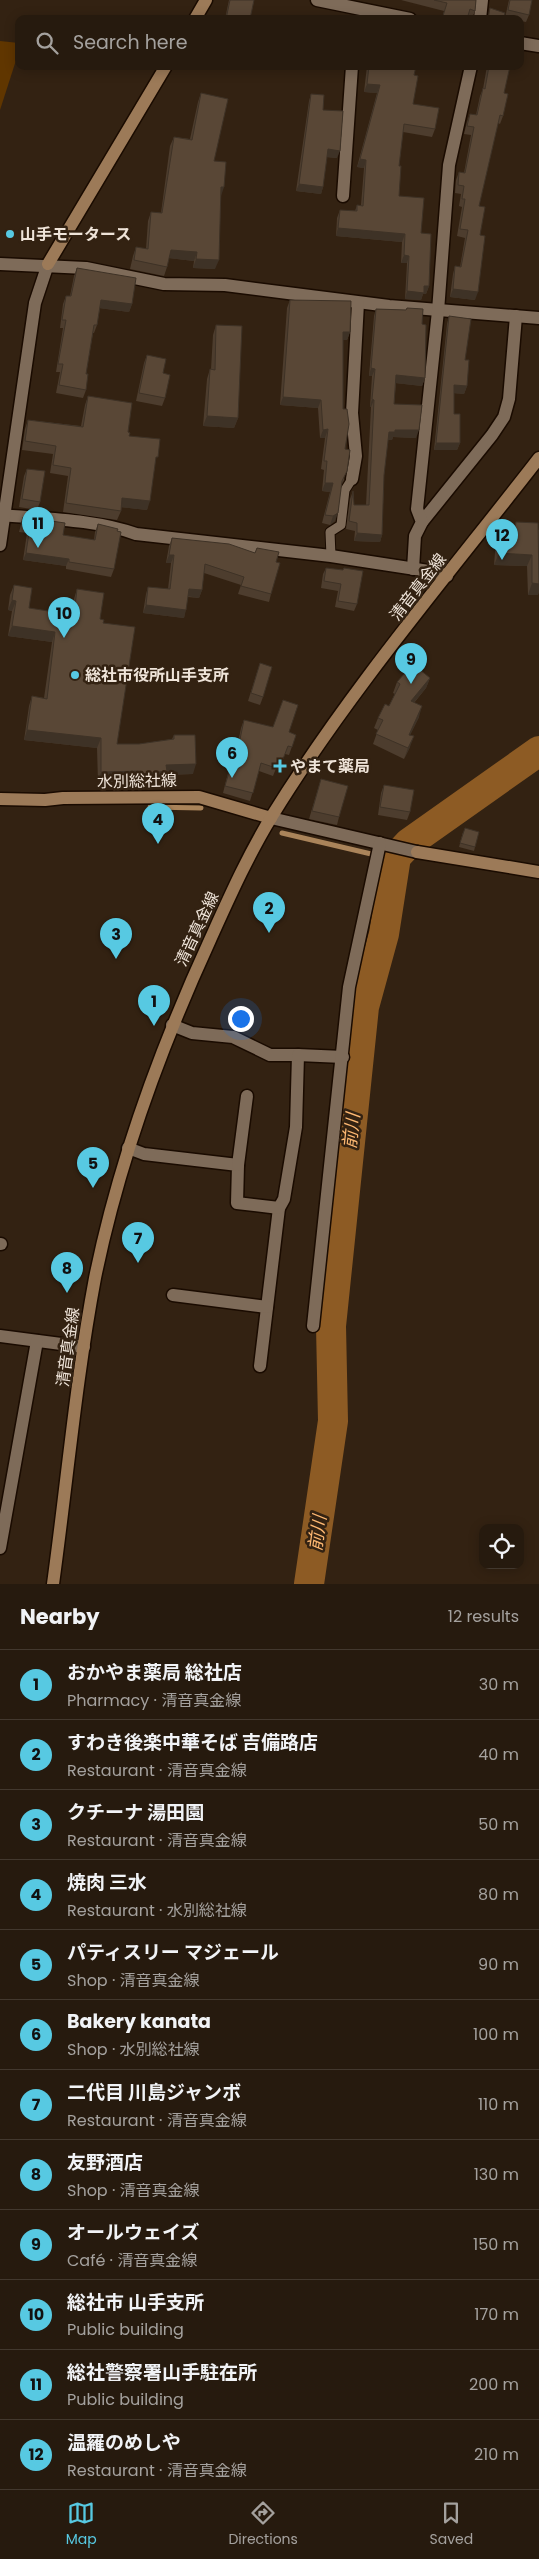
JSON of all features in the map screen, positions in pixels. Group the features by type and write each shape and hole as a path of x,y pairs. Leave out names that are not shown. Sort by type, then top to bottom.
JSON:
{"main road":[{"path":"197,15 206,0"},
{"path":"48,264 164,70"},
{"name":"清音真金線","path":"53,1584 84,1347 100,1260 128,1148 172,1026 221,915 271,818 347,706 539,458"},
{"name":"水別総社線","path":"0,799 199,797 271,818"},
{"path":"408,850 539,872"}],"street":[{"path":"317,0 356,13 374,15"},
{"path":"480,15 482,0"},
{"path":"524,44 539,46"},
{"path":"342,196 352,70"},
{"path":"422,522 417,509 438,311 449,165 470,70"},
{"path":"0,264 48,264 108,271 152,282 225,285 358,303 539,318"},
{"path":"0,546 2,515 35,303 48,264"},
{"path":"352,479 356,456 352,413 358,303"},
{"path":"412,569 415,536 422,522 492,435 504,417 509,399 516,316"},
{"path":"2,515 72,521 136,534 331,556 447,576"},
{"path":"271,818 379,851 408,850"},
{"path":"313,1326 349,987 379,851"},
{"path":"172,1026 192,1033 233,1037 270,1054 343,1057"},
{"path":"260,1366 279,1208 284,1199 296,1126 298,1055"},
{"path":"247,1096 238,1164 237,1202 279,1208"},
{"path":"128,1148 144,1154 238,1164"},
{"path":"173,1295 267,1307"},
{"path":"0,1336 84,1347"},
{"path":"0,1548 37,1341"}],"lane":[{"path":"331,556 330,532 341,525 345,490 352,479"}],"shaded area":[{"path":"0,41 15,43 15,63 0,110"}],"building":[{"path":"230,0 254,0 251,15 227,15"},
{"path":"434,0 476,0 475,11 470,9 468,15 443,15 447,3"},
{"path":"510,0 532,0 529,15 508,10"},
{"path":"490,8 505,13 504,15 489,15"},
{"path":"369,70 415,70 414,75 418,76 413,104 439,108 435,129 404,124 399,166 401,166 399,196 424,198 421,233 431,234 429,286 424,286 424,293 407,291 409,256 404,255 405,234 338,228 340,210 357,211 357,205 363,206 366,160 360,159 380,85 367,84"},
{"path":"488,70 509,70 504,93 508,94 503,116 500,115 479,206 485,207 480,235 485,236 478,292 453,289 455,266 461,267 468,230 460,229 465,199 462,199 464,186 458,185 459,172 465,173 474,127 467,126 470,114 477,115 483,88 485,89"},
{"path":"201,93 228,99 214,161 226,162 224,187 221,187 219,260 196,259 197,252 171,250 167,267 134,260 136,247 148,249 151,212 162,213 174,137 192,140"},
{"path":"311,94 324,95 323,110 343,111 340,151 328,149 323,187 299,184"},
{"path":"77,268 136,278 132,304 101,300 97,325 94,325 86,374 88,374 86,390 59,385 63,364 58,364 66,320 62,320 66,296 71,296"},
{"path":"290,300 351,301 350,332 343,332 343,409 347,409 349,424 345,449 350,450 347,471 342,481 338,513 333,516 325,515 333,483 325,483 327,461 324,461 328,429 323,430 321,400 283,397"},
{"path":"407,308 423,309 422,324 426,325 425,378 396,375 394,404 422,405 419,430 395,430 395,432 389,432 384,475 382,535 357,533 357,523 349,521 353,491 354,505 369,505 374,400 372,399 375,369 371,368 376,309 406,310"},
{"path":"449,316 471,319 465,360 469,360 467,386 454,385 454,414 460,414 460,443 436,443"},
{"path":"216,325 242,326 238,418 207,416 210,369 215,370"},
{"path":"147,355 166,359 163,373 170,375 165,398 139,393"},
{"path":"88,396 132,403 129,436 160,439 150,501 122,498 121,511 66,503 71,468 53,465 56,446 25,441 28,420 83,427"},
{"path":"27,469 45,471 40,502 22,499"},
{"path":"23,517 65,523 63,535 95,540 98,524 118,529 117,531 121,532 114,569 69,562 69,559 26,553 30,526 21,524"},
{"path":"516,522 538,523 539,584 532,583 532,555 499,553 500,529 515,529"},
{"path":"172,538 229,544 255,553 257,548 279,552 276,562 280,563 271,594 241,586 244,577 205,564 202,590 189,589 186,610 146,605 148,587 170,589 174,555 169,555"},
{"path":"326,568 363,571 357,604 338,601 341,584 324,581"},
{"path":"14,585 32,588 29,608 74,615 77,589 104,593 100,619 104,620 103,623 135,627 117,744 139,744 174,739 174,735 195,735 196,764 166,765 167,771 142,774 141,771 101,772 101,738 27,730 32,696 47,699 55,632 12,626 16,601 12,600"},
{"path":"260,663 272,667 263,697 251,693"},
{"path":"413,664 430,678 411,701 422,706 409,735 414,736 408,748 376,734 383,720 378,718 385,704 389,706 400,684 397,682"},
{"path":"283,700 298,705 289,732 296,735 292,747 288,746 283,759 280,758 276,768 261,763 253,793 225,786 233,758 228,757 232,742 239,744 244,720 273,727"},
{"path":"321,779 348,786 339,817 312,811"},
{"path":"384,785 414,790 410,812 380,807"},
{"path":"465,828 479,832 475,847 460,843"}],"waterway":[{"name":"前川","path":"309,1584 333,1421 331,1326 364,1007 384,934 396,857 409,843 539,751"},
{"path":"150,807 201,808"},
{"path":"282,833 384,857 395,864"}],"place":[{"name":"山手モータース","path":"10,234"},
{"name":"総社警察署山手駐在所","path":"38,548"},
{"name":"温羅のめしや","path":"502,560"},
{"name":"総社市 山手支所","path":"64,638"},
{"name":"総社市役所山手支所","path":"75,675"},
{"name":"オールウェイズ","path":"411,684"},
{"name":"やまて薬局","path":"280,766"},
{"name":"Bakery kanata","path":"232,778"},
{"name":"焼肉 三水","path":"158,844"},
{"name":"すわき後楽中華そば 吉備路店","path":"269,933"},
{"name":"クチーナ 湯田園","path":"116,959"},
{"name":"おかやま薬局 総社店","path":"154,1026"},
{"name":"パティスリー マジェール","path":"93,1188"},
{"name":"二代目 川島ジャンボ","path":"138,1263"},
{"name":"友野酒店","path":"67,1293"}]}
